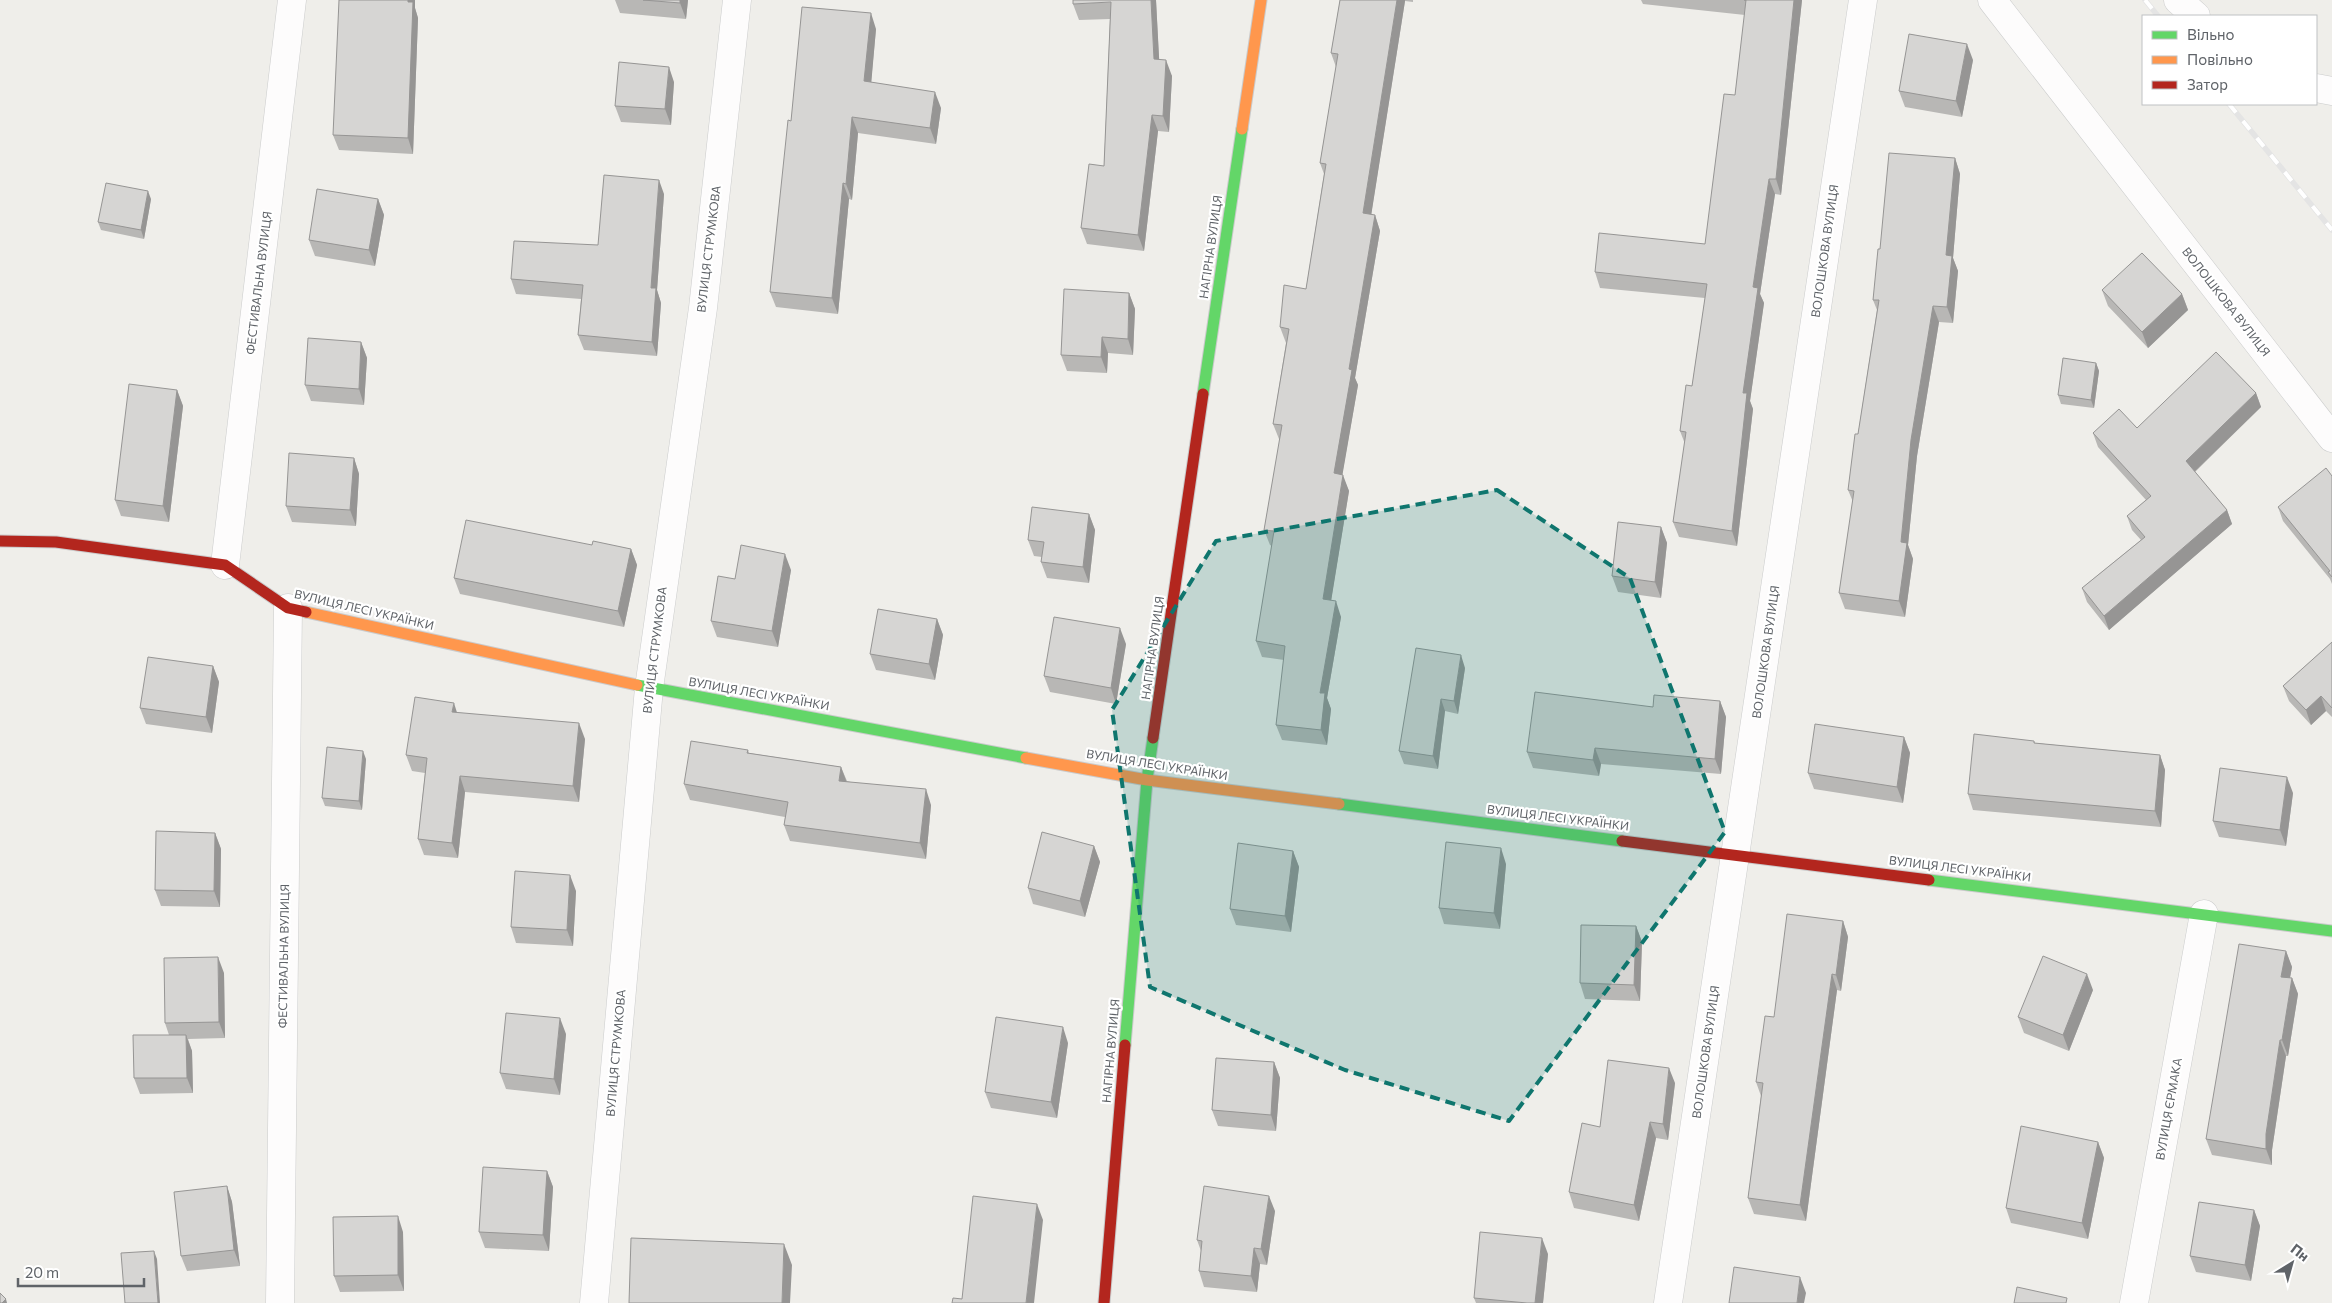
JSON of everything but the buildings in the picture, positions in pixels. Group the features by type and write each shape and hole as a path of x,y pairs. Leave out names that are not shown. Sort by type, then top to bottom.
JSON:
{"street":[{"name":"ФЕСТИВАЛЬНА ВУЛИЦЯ","path":"225,565 292,0"},
{"name":"ВУЛИЦЯ СТРУМКОВА","path":"594,1303 649,688 703,308 737,0"},
{"name":"НАГІРНА ВУЛИЦЯ","path":"1104,1303 1148,780 1261,0"},
{"name":"ВОЛОШКОВА ВУЛИЦЯ","path":"1668,1303 1863,0"},
{"name":"ВОЛОШКОВА ВУЛИЦЯ","path":"1992,0 2332,438"},
{"path":"2178,0 2195,15"},
{"path":"2317,88 2332,91"},
{"name":"ВУЛИЦЯ ЛЕСІ УКРАЇНКИ","path":"0,541 56,542 225,565 288,608 649,688 1148,780 2332,931"},
{"name":"ФЕСТИВАЛЬНА ВУЛИЦЯ","path":"280,1303 288,608"},
{"name":"ВУЛИЦЯ ЄРМАКА","path":"2134,1303 2204,914"}],"highlighted area":[{"path":"1497,490 1630,578 1725,832 1509,1121 1345,1070 1150,987 1112,710 1216,541"}],"railway":[{"path":"2145,0 2157,15"},
{"path":"2230,105 2332,230"}],"traffic: fast":[{"path":"1203,394 1242,129"},
{"path":"637,685 1026,758"},
{"path":"1125,1045 1147,780 1153,738"},
{"path":"1339,804 1622,841"},
{"path":"1929,880 2332,931"}],"traffic: slow":[{"path":"1242,129 1261,0"},
{"path":"306,612 637,685"},
{"path":"1026,758 1147,780 1339,804"}],"traffic: jam":[{"path":"1153,738 1203,394"},
{"path":"0,541 56,542 225,565 288,608 306,612"},
{"path":"1622,841 1929,880"},
{"path":"1104,1303 1125,1045"}]}
